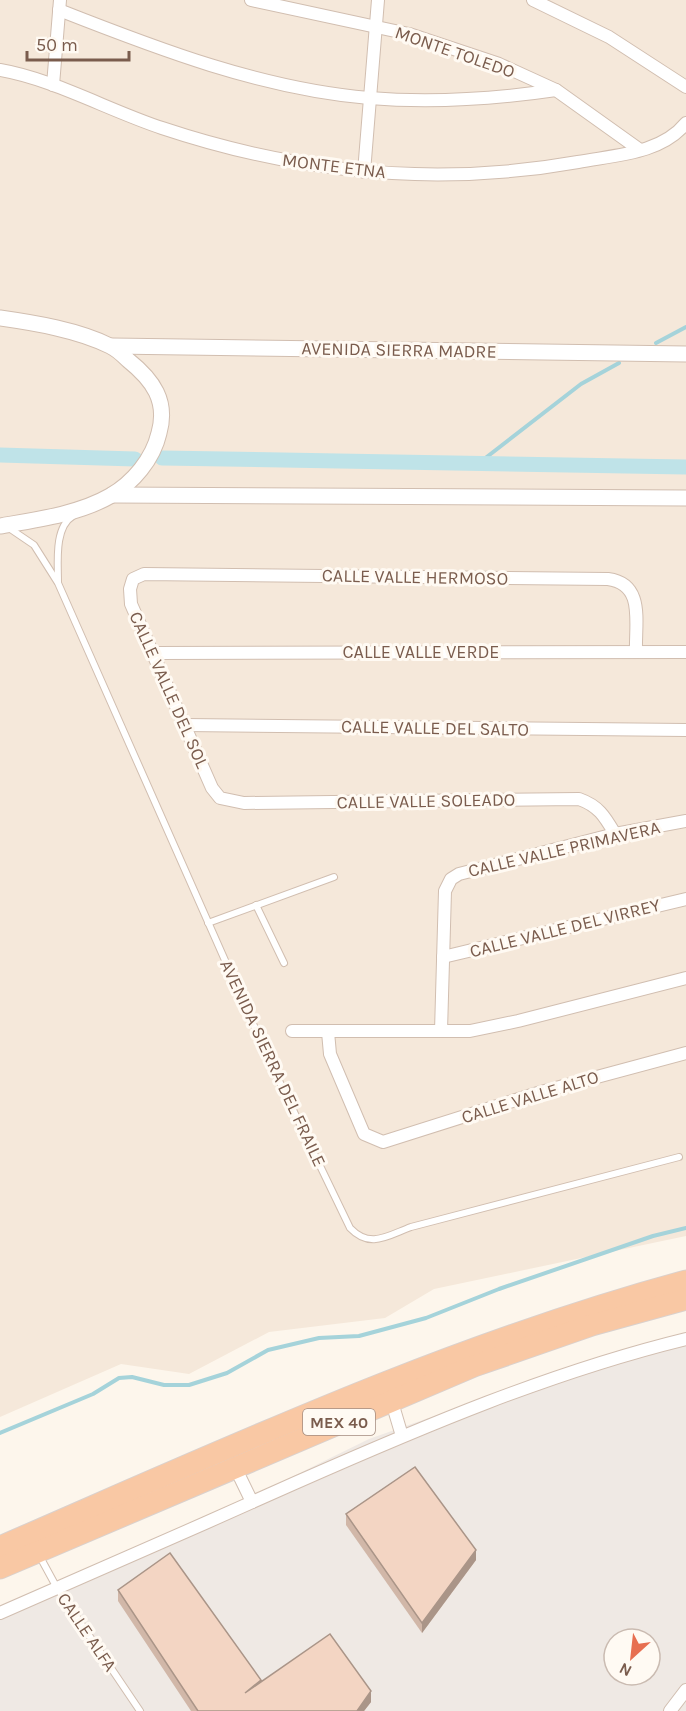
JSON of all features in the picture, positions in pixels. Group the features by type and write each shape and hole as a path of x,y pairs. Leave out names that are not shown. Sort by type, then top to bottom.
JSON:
{"highway":[{"name":"MEX 40","path":"0,1547 247,1440 452,1355 564,1316 686,1281"},
{"name":"MEX 40","path":"0,1568 474,1366 564,1335 686,1299"}],"street":[{"name":"MONTE TOLEDO","path":"251,0 376,27 466,52 499,64 556,90 640,150"},
{"path":"364,172 378,0"},
{"path":"533,0 600,32 686,87"},
{"path":"53,86 60,5 193,60 265,80 370,98 489,98 556,90"},
{"name":"MONTE ETNA","path":"0,70 53,86 120,113 213,144 305,165 364,172 421,175 513,171 656,146 678,133 686,123"},
{"path":"0,318 50,328 112,346 142,371 157,391 163,406 156,447 145,464 106,498"},
{"name":"AVENIDA SIERRA MADRE","path":"112,346 686,354"},
{"path":"2,525 30,521 106,498 685,500"},
{"name":"CALLE VALLE HERMOSO","path":"133,579 144,574 608,579 621,581 628,586 635,598 636,652"},
{"name":"CALLE VALLE DEL SOL","path":"133,579 130,589 131,604 155,653 212,788 220,798"},
{"name":"CALLE VALLE VERDE","path":"155,653 686,652"},
{"name":"CALLE VALLE DEL SALTO","path":"185,725 686,730"},
{"name":"CALLE VALLE SOLEADO","path":"220,798 244,803 579,799 592,804 602,812 615,834"},
{"name":"CALLE VALLE PRIMAVERA","path":"443,957 446,885 459,874 615,834 686,821"},
{"name":"CALLE VALLE DEL VIRREY","path":"443,957 686,899"},
{"path":"441,1031 443,957"},
{"path":"292,1031 441,1031 493,1027 686,978"},
{"name":"CALLE VALLE ALTO","path":"328,1032 330,1054 335,1067 364,1134 375,1141 390,1141 541,1092 686,1053"},
{"path":"0,1613 402,1436 523,1390 686,1339"},
{"path":"391,1400 402,1436"},
{"path":"235,1467 252,1502"},
{"path":"670,1711 686,1690"}],"lane":[{"name":"AVENIDA SIERRA DEL FRAILE","path":"58,583 62,530 68,519 106,498"},
{"name":"AVENIDA SIERRA DEL FRAILE","path":"2,525 18,532 34,545 58,583 208,923 350,1228 363,1240 379,1239 411,1227 679,1157"},
{"path":"208,923 334,877"},
{"path":"256,905 284,963"},
{"name":"CALLE ALFA","path":"37,1552 57,1588 140,1711"}],"shaded area":[{"path":"0,0 686,0 686,1236 434,1289 385,1318 269,1332 189,1374 121,1364 0,1417"},
{"path":"686,1333 686,1711 0,1711 0,1620 369,1439 630,1347"}],"building":[{"path":"415,1467 476,1550 422,1623 346,1514"},
{"path":"170,1553 261,1680 245,1693 330,1634 371,1691 357,1711 198,1711 118,1590"}],"waterway":[{"path":"656,343 686,327"},
{"path":"479,463 581,384 619,363"},
{"path":"0,455 135,459"},
{"path":"162,458 686,467"},
{"path":"0,1433 93,1394 119,1378 132,1377 164,1385 189,1385 227,1373 268,1350 319,1338 359,1336 426,1318 499,1289 653,1236 686,1228"}]}
